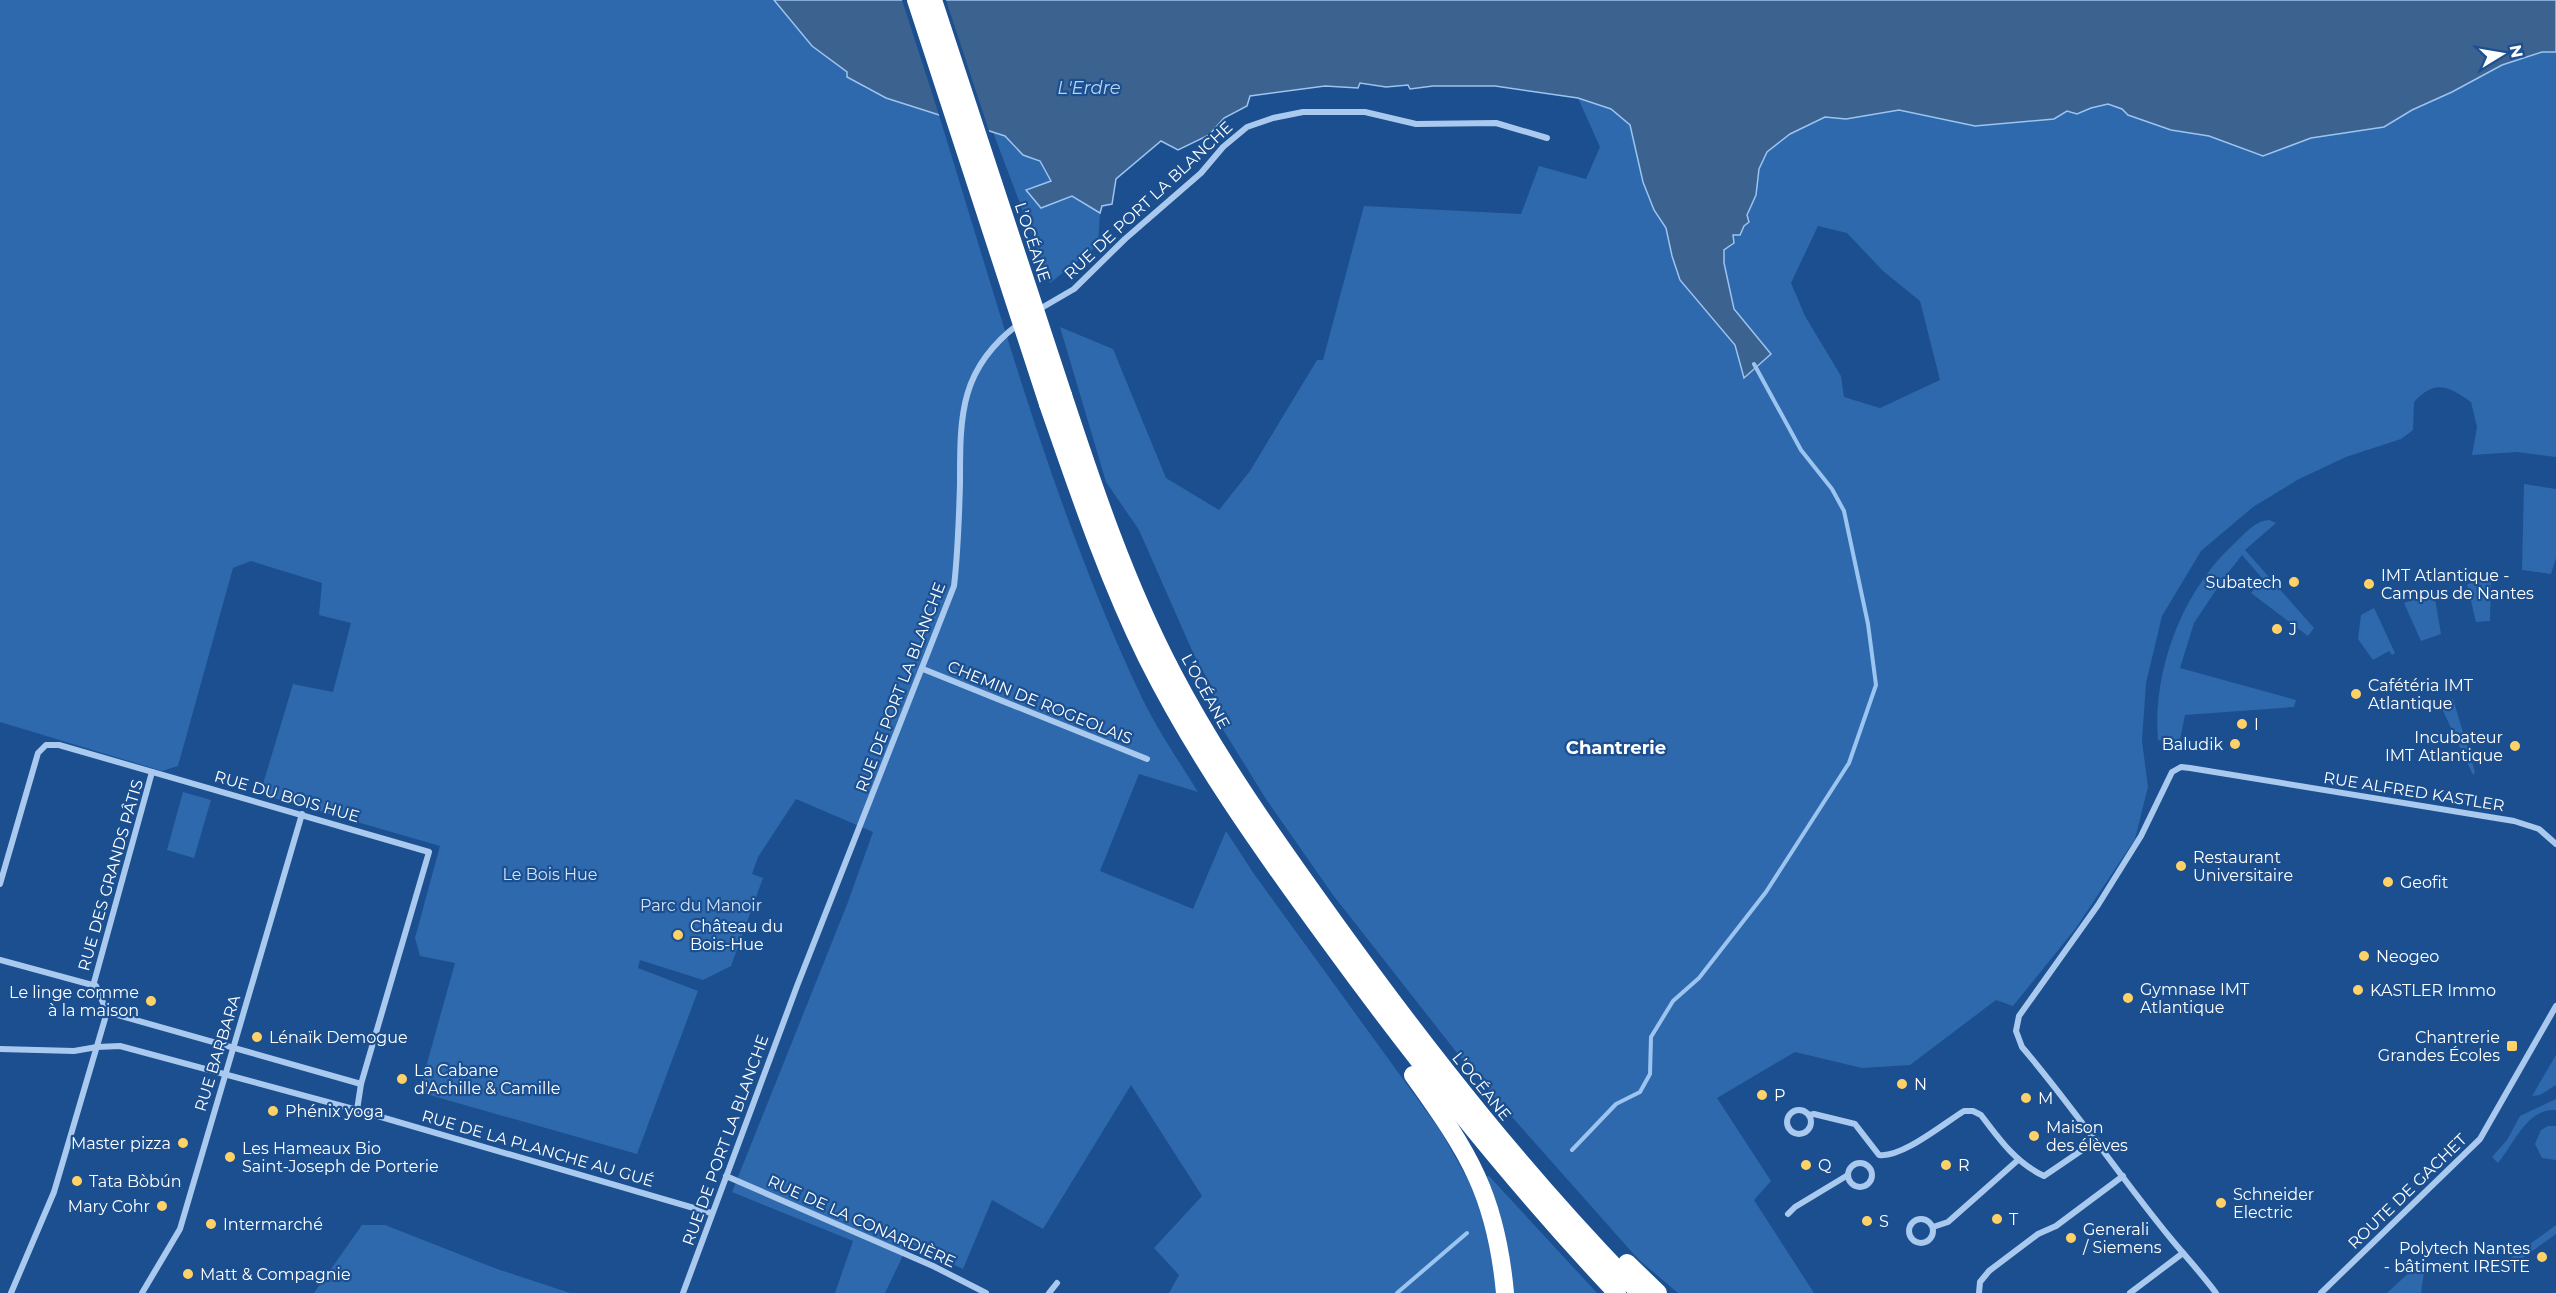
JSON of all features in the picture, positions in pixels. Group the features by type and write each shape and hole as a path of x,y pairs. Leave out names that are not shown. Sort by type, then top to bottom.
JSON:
{"highway":[{"name":"L’OCÉANE","path":"916,0 1056,400 1144,613 1180,686 1218,752 1282,848 1428,1049 1518,1161 1594,1246 1640,1293"},
{"name":"L’OCÉANE","path":"933,0 1116,591 1148,660 1182,724 1246,825 1400,1039 1500,1164 1617,1293"},
{"path":"1400,1039 1407,1066 1462,1145 1486,1196 1500,1251 1505,1293"},
{"path":"1594,1246 1620,1256 1658,1293"}],"street":[{"name":"RUE DE PORT LA BLANCHE","path":"683,1293 799,982 954,586 959,548 963,408 972,379 986,355 1004,335 1047,303 1074,289 1125,238 1201,173 1223,147 1247,127 1273,118 1303,112 1365,112 1416,124 1496,123 1547,138"},
{"name":"CHEMIN DE ROGEOLAIS","path":"923,669 1147,759"},
{"name":"RUE DU BOIS HUE","path":"0,884 38,753 45,745 59,745 429,852 362,1084"},
{"name":"RUE ALFRED KASTLER","path":"2216,1293 2022,1047 2017,1033 2018,1019 2062,958 2116,876 2156,807 2172,772 2186,767 2514,821 2540,829 2556,844"},
{"name":"RUE DES GRANDS PÂTIS","path":"93,986 152,772"},
{"name":"RUE BARBARA","path":"142,1293 180,1229 302,814"},
{"path":"0,960 96,986 107,1012 54,1192 11,1293"},
{"name":"ROUTE DE GACHET","path":"2321,1293 2480,1139 2556,1006"},
{"path":"107,1012 362,1084 357,1110"},
{"name":"RUE DE LA PLANCHE AU GUÉ","path":"0,1049 74,1052 97,1047 120,1046 357,1110 711,1213"},
{"path":"1809,1115 1814,1114 1855,1124 1879,1155 1887,1156 1900,1153 1964,1111 1973,1111 1981,1115 2018,1160 2027,1168 2044,1176 2097,1140"},
{"path":"1869,1167 1879,1155"},
{"path":"1933,1227 1948,1222 2018,1160"},
{"path":"1863,1163 1869,1167 1872,1178 1864,1187 1853,1185 1848,1175 1850,1168 1863,1163"},
{"path":"1788,1214 1795,1207 1848,1175"},
{"name":"RUE DE LA CONARDIÈRE","path":"726,1176 933,1266 986,1293"},
{"path":"1979,1293 1980,1282 1989,1271 2038,1234 2056,1226 2123,1176"},
{"path":"1917,1219 1928,1221 1933,1227 1933,1235 1927,1242 1915,1242 1909,1235 1909,1227 1917,1219"},
{"path":"2130,1293 2183,1253"},
{"path":"1049,1293 1057,1283"}],"green space":[{"path":"0,0 774,0 812,46 865,88 886,98 939,115 1030,410 1082,556 1142,698 1198,792 1139,774 1100,871 1193,909 1226,831 1254,874 1440,1130 1467,1178 1489,1176 1597,1293 1169,1293 1179,1275 1154,1248 1202,1196 1131,1085 1043,1229 992,1200 963,1269 909,1243 885,1293 835,1293 853,1241 732,1192 848,902 873,832 796,799 758,857 752,874 763,878 731,966 703,980 640,960 638,968 698,991 637,1154 419,1092 455,963 420,956 415,938 440,846 260,794 293,684 333,692 351,623 319,615 322,583 251,561 233,568 178,766 162,771 0,722"},
{"path":"2542,52 2556,52 2556,457 2517,452 2472,455 2477,427 2471,402 2448,389 2435,388 2414,402 2413,430 2401,439 2346,457 2299,479 2253,507 2201,551 2162,616 2146,683 2142,741 2148,787 2135,839 2076,928 2013,1006 1996,1000 1910,1065 1862,1068 1795,1052 1717,1098 1771,1181 1754,1200 1814,1293 1678,1293 1638,1259 1472,1072 1333,895 1266,799 1214,715 1214,691 1194,655 1139,530 1106,482 1060,327 1113,349 1166,478 1219,510 1250,471 1317,360 1323,360 1364,206 1521,214 1539,166 1586,179 1600,147 1578,98 1611,109 1630,125 1643,182 1654,210 1666,228 1680,280 1735,345 1744,378 1771,353 1734,309 1724,263 1724,250 1747,215 1756,195 1759,169 1767,152 1790,134 1825,117 1846,119 1899,110 1975,126 2054,119 2067,111 2077,114 2108,104 2122,109 2128,115 2171,130 2209,136 2263,156 2311,138 2384,127 2412,110 2502,65","holes":["1818,226 1847,233 1883,271 1920,301 1940,380 1880,408 1844,397 1841,376 1805,316 1791,283"]},
{"path":"993,132 1005,136 1023,155 1040,161 1051,181 1026,190 1072,196 1100,213 1098,245 1050,283"},
{"path":"2524,484 2556,489 2556,558 2551,574 2522,570"},
{"path":"2269,520 2276,523 2245,550 2314,628 2308,636 2251,593 2263,579 2242,555 2194,623 2180,668 2296,700 2294,707 2185,715 2179,744 2158,740 2157,713 2160,686 2166,659 2186,607 2217,561 2243,534 2259,522"},
{"path":"2491,580 2490,621 2476,622 2467,584"},
{"path":"2434,593 2441,634 2421,641 2404,603"},
{"path":"2374,608 2395,653 2392,655 2389,651 2373,660 2358,639 2361,615"},
{"path":"2453,699 2475,772 2473,775 2438,700"},
{"path":"183,792 211,800 194,858 167,850"},
{"path":"2556,1055 2556,1085 2540,1095 2532,1096"},
{"path":"2556,1099 2556,1110 2546,1111 2529,1121 2498,1163 2492,1157 2507,1140 2520,1116"},
{"path":"2548,1126 2556,1126 2556,1160 2542,1158 2535,1144 2541,1130"},
{"path":"362,1225 385,1225 497,1269 570,1293 314,1293"},
{"path":"2556,1225 2556,1234 2499,1275 2496,1269"},
{"path":"2426,1257 2421,1293 2387,1293"}],"water":[{"name":"L'Erdre","path":"774,0 2556,0 2556,52 2542,52 2502,65 2412,110 2384,127 2311,138 2263,156 2209,136 2171,130 2128,115 2122,109 2108,104 2077,114 2067,111 2054,119 1975,126 1899,110 1846,119 1825,117 1790,134 1767,152 1759,169 1756,195 1747,215 1749,222 1744,226 1740,235 1733,235 1734,243 1724,250 1724,263 1734,309 1771,354 1744,378 1735,345 1680,280 1666,228 1654,210 1643,182 1630,125 1611,109 1578,98 1495,86 1433,86 1410,89 1408,85 1386,87 1360,83 1358,88 1325,86 1250,96 1247,106 1224,118 1209,135 1178,150 1161,141 1116,179 1112,204 1102,206 1100,213 1072,196 1041,208 1026,190 1051,181 1040,161 1023,155 1005,136 886,98 847,77 847,72 812,46"}],"pier":[{"path":"902,0 946,0 990,134 940,118"}],"waterway":[{"path":"1572,1150 1616,1104 1640,1092 1650,1074 1651,1037 1673,1001 1699,978 1766,892 1849,763 1876,685 1868,624 1844,511 1832,489 1801,450 1754,364"},
{"path":"1397,1293 1467,1233"}],"place":[{"name":"Subatech","path":"2294,582"},
{"name":"IMT Atlantique - Campus de Nantes","path":"2369,584"},
{"name":"J","path":"2277,629"},
{"name":"Cafétéria IMT Atlantique","path":"2356,694"},
{"name":"I","path":"2242,724"},
{"name":"Baludik","path":"2235,744"},
{"name":"Incubateur IMT Atlantique","path":"2515,746"},
{"name":"Restaurant Universitaire","path":"2181,866"},
{"name":"Geofit","path":"2388,882"},
{"name":"Château du Bois-Hue","path":"678,935"},
{"name":"Neogeo","path":"2364,956"},
{"name":"KASTLER Immo","path":"2358,990"},
{"name":"Gymnase IMT Atlantique","path":"2128,998"},
{"name":"Le linge comme à la maison","path":"151,1001"},
{"name":"Lénaïk Demogue","path":"257,1037"},
{"name":"Chantrerie Grandes Écoles","path":"2512,1046"},
{"name":"La Cabane d'Achille & Camille","path":"402,1079"},
{"name":"N","path":"1902,1084"},
{"name":"P","path":"1762,1095"},
{"name":"M","path":"2026,1098"},
{"name":"Phénix yoga","path":"273,1111"},
{"name":"Maison des élèves","path":"2034,1136"},
{"name":"Master pizza","path":"183,1143"},
{"name":"Les Hameaux Bio Saint-Joseph de Porterie","path":"230,1157"},
{"name":"Q","path":"1806,1165"},
{"name":"R","path":"1946,1165"},
{"name":"Tata Bòbún","path":"77,1181"},
{"name":"Schneider Electric","path":"2221,1203"},
{"name":"Mary Cohr","path":"162,1206"},
{"name":"T","path":"1997,1219"},
{"name":"S","path":"1867,1221"},
{"name":"Intermarché","path":"211,1224"},
{"name":"Generali / Siemens","path":"2071,1238"},
{"name":"Polytech Nantes - bâtiment IRESTE","path":"2542,1257"},
{"name":"Matt & Compagnie","path":"188,1274"}],"district":[{"name":"Chantrerie","path":"1616,748"}],"park label":[{"name":"Le Bois Hue","path":"550,874"},
{"name":"Parc du Manoir","path":"701,905"}]}
